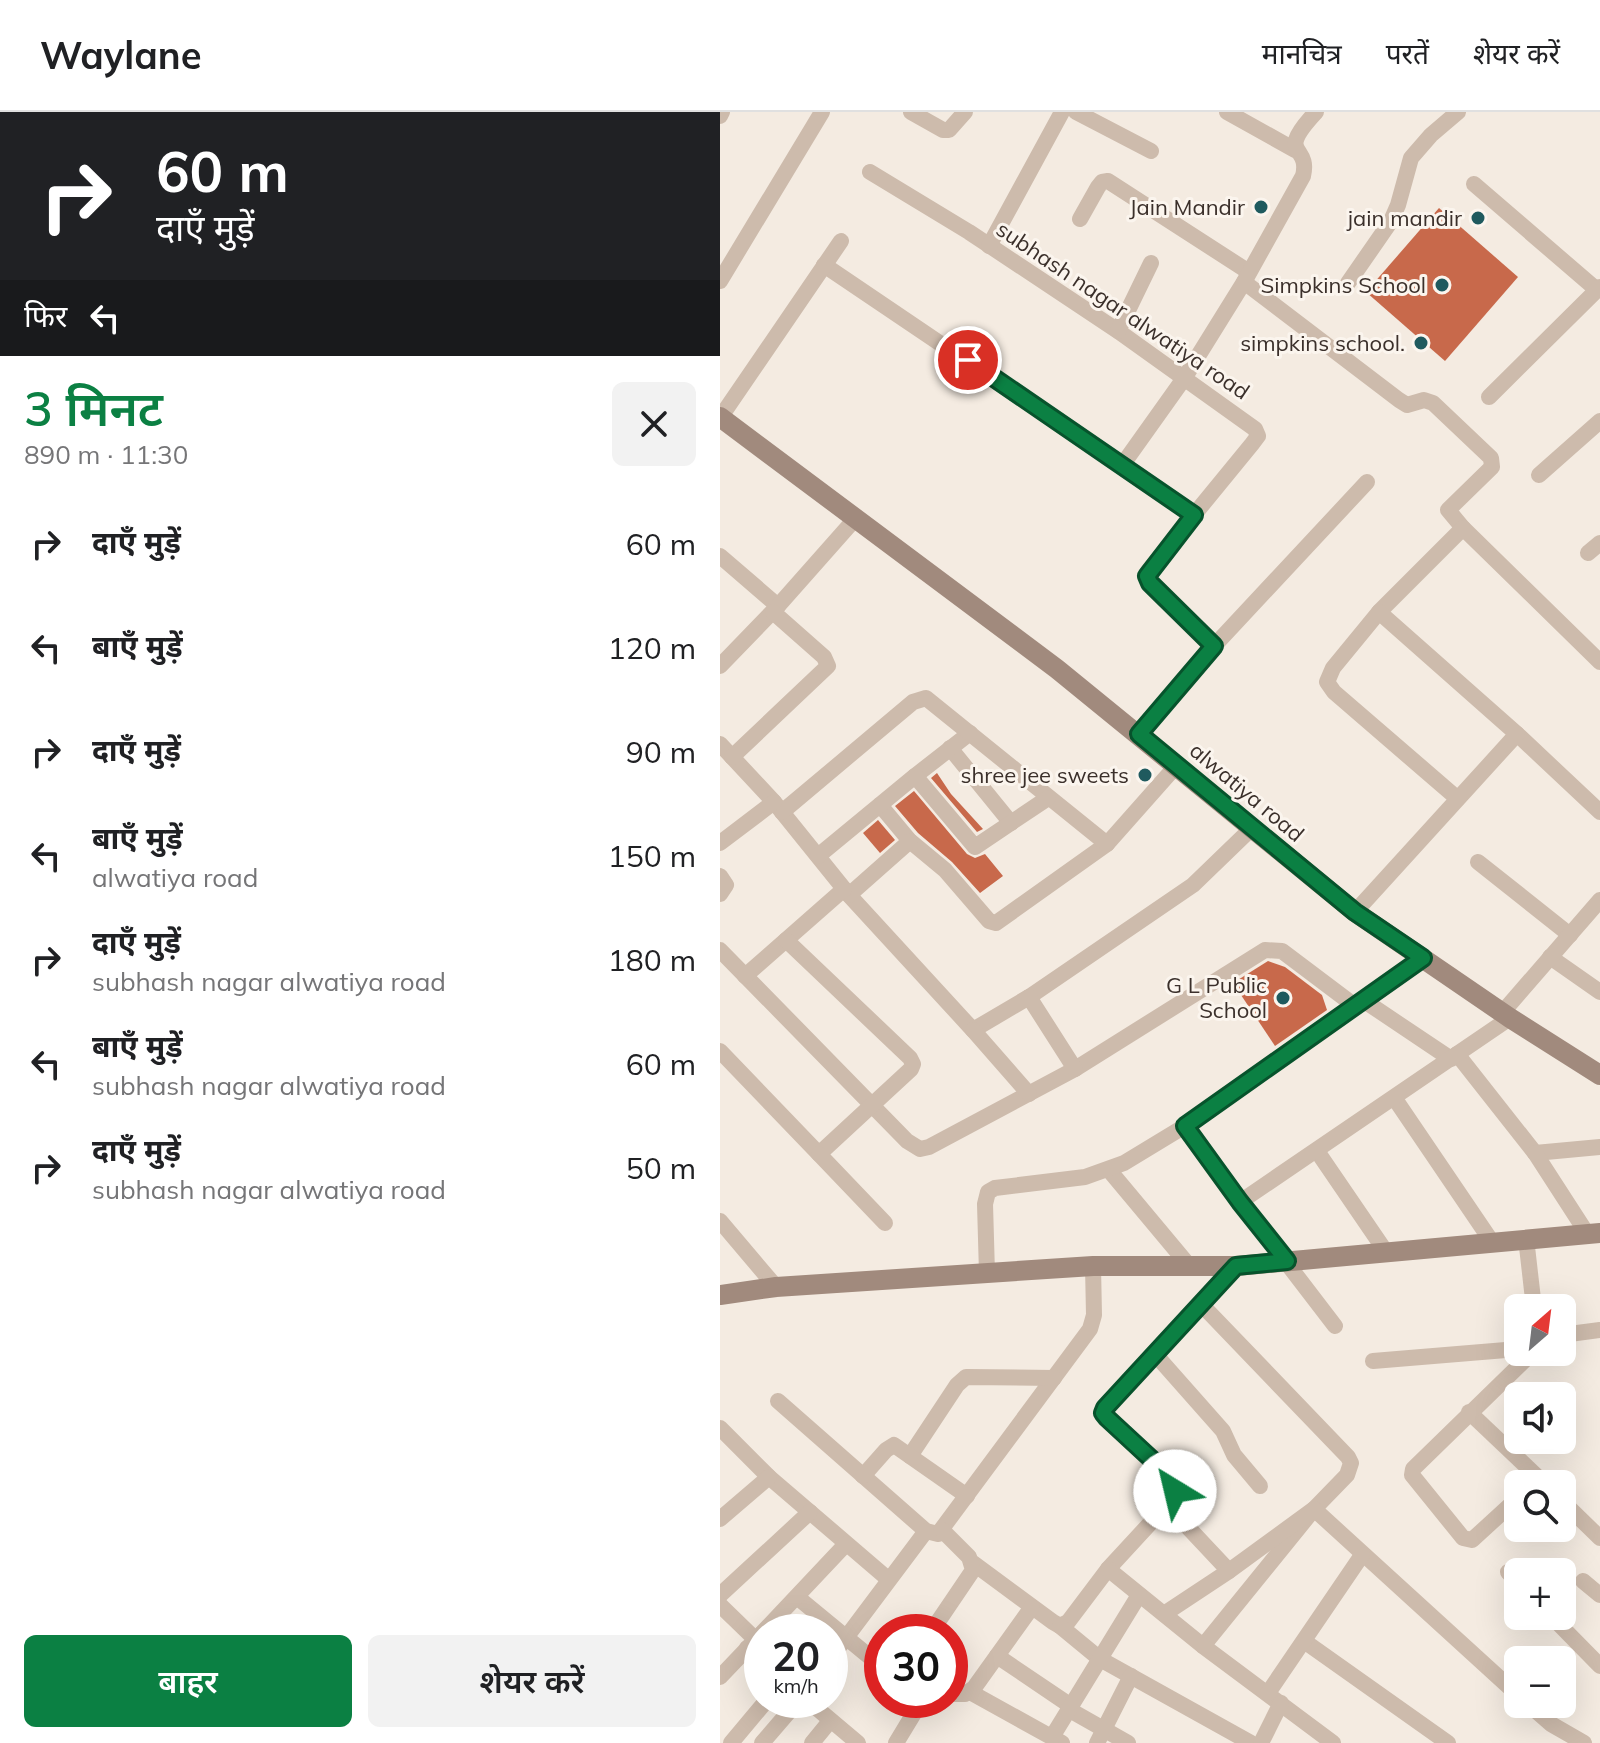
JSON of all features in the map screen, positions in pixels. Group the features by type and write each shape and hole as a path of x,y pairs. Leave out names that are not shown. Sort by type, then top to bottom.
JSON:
{"street":[{"path":"720,281 822,112"},
{"path":"911,112 943,130 949,130 965,112"},
{"path":"989,246 1062,112"},
{"path":"1076,112 1151,151"},
{"path":"1123,464 1185,377 1303,176 1304,163 1295,150 1227,112"},
{"path":"1295,150 1299,130 1316,112"},
{"path":"1348,283 1391,221 1411,158 1431,135 1458,112"},
{"name":"subhash nagar alwatiya road","path":"870,172 1118,331 1249,423 1258,436 1147,576 1150,583 1214,646"},
{"path":"1080,219 1098,187 1108,181 1246,277 1407,405 1424,400 1433,403 1491,458 1492,467 1448,510 1600,662"},
{"path":"1474,184 1599,289 1489,397"},
{"path":"720,418 841,241"},
{"path":"1118,331 1151,263"},
{"path":"824,265 1123,464 1194,515"},
{"name":"alwatiya road","path":"720,418 1057,669 1355,912 1506,1016 1600,1075"},
{"path":"1539,475 1600,421"},
{"path":"1139,734 1214,646 1367,482"},
{"path":"720,666 776,609 855,519"},
{"path":"1458,799 1334,692 1327,682 1333,668 1379,612 1463,528"},
{"path":"720,556 824,657 828,666 732,757"},
{"path":"1379,612 1600,812"},
{"path":"720,843 778,807 919,698 932,701 1107,844"},
{"path":"818,856 970,733"},
{"path":"1355,912 1517,734"},
{"path":"720,744 778,807 846,892 1029,1094"},
{"path":"950,748 1011,823"},
{"path":"880,805 910,841 945,870 989,921 996,923 1107,844 1177,765"},
{"path":"915,776 975,847 1048,798"},
{"path":"973,1030 1029,997 1193,885 1252,828"},
{"path":"745,976 910,841"},
{"path":"1478,862 1570,935"},
{"path":"720,876 726,885 720,894"},
{"path":"1240,1202 1395,1099 1506,1016 1550,957 1600,900"},
{"path":"786,940 913,1064 819,1154"},
{"path":"720,950 907,1141 920,1149 1075,1069 1265,950 1282,951 1359,1003 1454,1056 1535,1153 1594,1234"},
{"path":"1550,957 1598,988"},
{"path":"987,1273 985,1204 988,1192 995,1188 1085,1177 1109,1170 1185,1126 1423,958"},
{"path":"1029,997 1075,1069"},
{"path":"720,1051 885,1223"},
{"path":"1395,1099 1492,1242"},
{"path":"1185,1126 1335,1326"},
{"path":"1535,1153 1600,1147"},
{"path":"1317,1151 1386,1252"},
{"path":"1109,1170 1190,1267"},
{"path":"720,1221 776,1287"},
{"path":"720,1295 776,1287 1093,1266 1236,1266 1594,1234"},
{"path":"1526,1238 1532,1294"},
{"path":"848,1634 888,1579 967,1496 1093,1322 1093,1266"},
{"path":"1060,1626 1065,1626 1108,1569 1167,1505 1175,1491 1174,1480 1103,1413 1154,1353 1236,1266"},
{"path":"1200,1303 1351,1463 1347,1475 1314,1509 1203,1646"},
{"path":"1576,1333 1600,1330"},
{"path":"1373,1361 1504,1350"},
{"path":"1154,1353 1223,1431 1230,1450 1260,1486"},
{"path":"1504,1511 1472,1540 1467,1540 1414,1480 1413,1469 1518,1366"},
{"path":"910,1456 957,1385 966,1377 1054,1378"},
{"path":"778,1401 863,1476 1100,1659 1251,1743"},
{"path":"1469,1412 1527,1470"},
{"path":"721,1430 769,1477 888,1579"},
{"path":"863,1476 890,1446 898,1447 967,1496"},
{"path":"720,1519 769,1477"},
{"path":"1167,1505 1229,1571"},
{"path":"1314,1509 1504,1682"},
{"path":"1164,1614 1314,1509"},
{"path":"720,1595 810,1512"},
{"path":"1576,1515 1600,1538"},
{"path":"780,1614 846,1544"},
{"path":"1261,1743 1275,1698 1304,1641 1362,1555"},
{"path":"943,1614 973,1570 973,1563"},
{"path":"1108,1569 1203,1646 1333,1743"},
{"path":"1583,1581 1600,1595"},
{"path":"1032,1607 970,1692 1048,1739 1139,1595"},
{"path":"797,1597 817,1614"},
{"path":"720,1605 744,1626"},
{"path":"1565,1630 1600,1666"},
{"path":"848,1640 864,1653"},
{"path":"1304,1641 1448,1743"},
{"path":"720,1677 744,1652"},
{"path":"997,1656 1069,1708 1100,1736 1128,1743"},
{"path":"1100,1736 1131,1676"},
{"path":"731,1743 752,1718"},
{"path":"762,1743 784,1718"},
{"path":"827,1718 856,1742"},
{"path":"896,1743 911,1718"},
{"path":"1542,1718 1563,1738 1584,1743"},
{"path":"812,1743 830,1721"}],"building":[{"name":"Simpkins School","path":"1439,208 1518,277 1445,361 1366,292"},
{"path":"937,773 951,794 983,829 977,832 931,778"},
{"path":"914,791 967,854 975,858 985,854 1003,876 980,893 952,862 918,833 895,806"},
{"path":"878,820 895,840 880,853 863,833"},
{"name":"G L Public School","path":"1268,961 1285,967 1322,995 1327,1010 1275,1046 1233,983"}],"place":[{"name":"Jain Mandir","path":"1261,207"},
{"name":"jain mandir","path":"1478,218"},
{"name":"Simpkins School","path":"1442,285"},
{"name":"simpkins school.","path":"1421,343"},
{"name":"shree jee sweets","path":"1145,775"},
{"name":"G L Public School","path":"1283,998"}],"route":[{"path":"968,360 1194,515 1152,565 1147,576 1150,583 1214,646 1139,734 1355,912 1423,958 1185,1126 1287,1261 1236,1266 1105,1408 1103,1413 1107,1418 1174,1480 1175,1491"}]}
